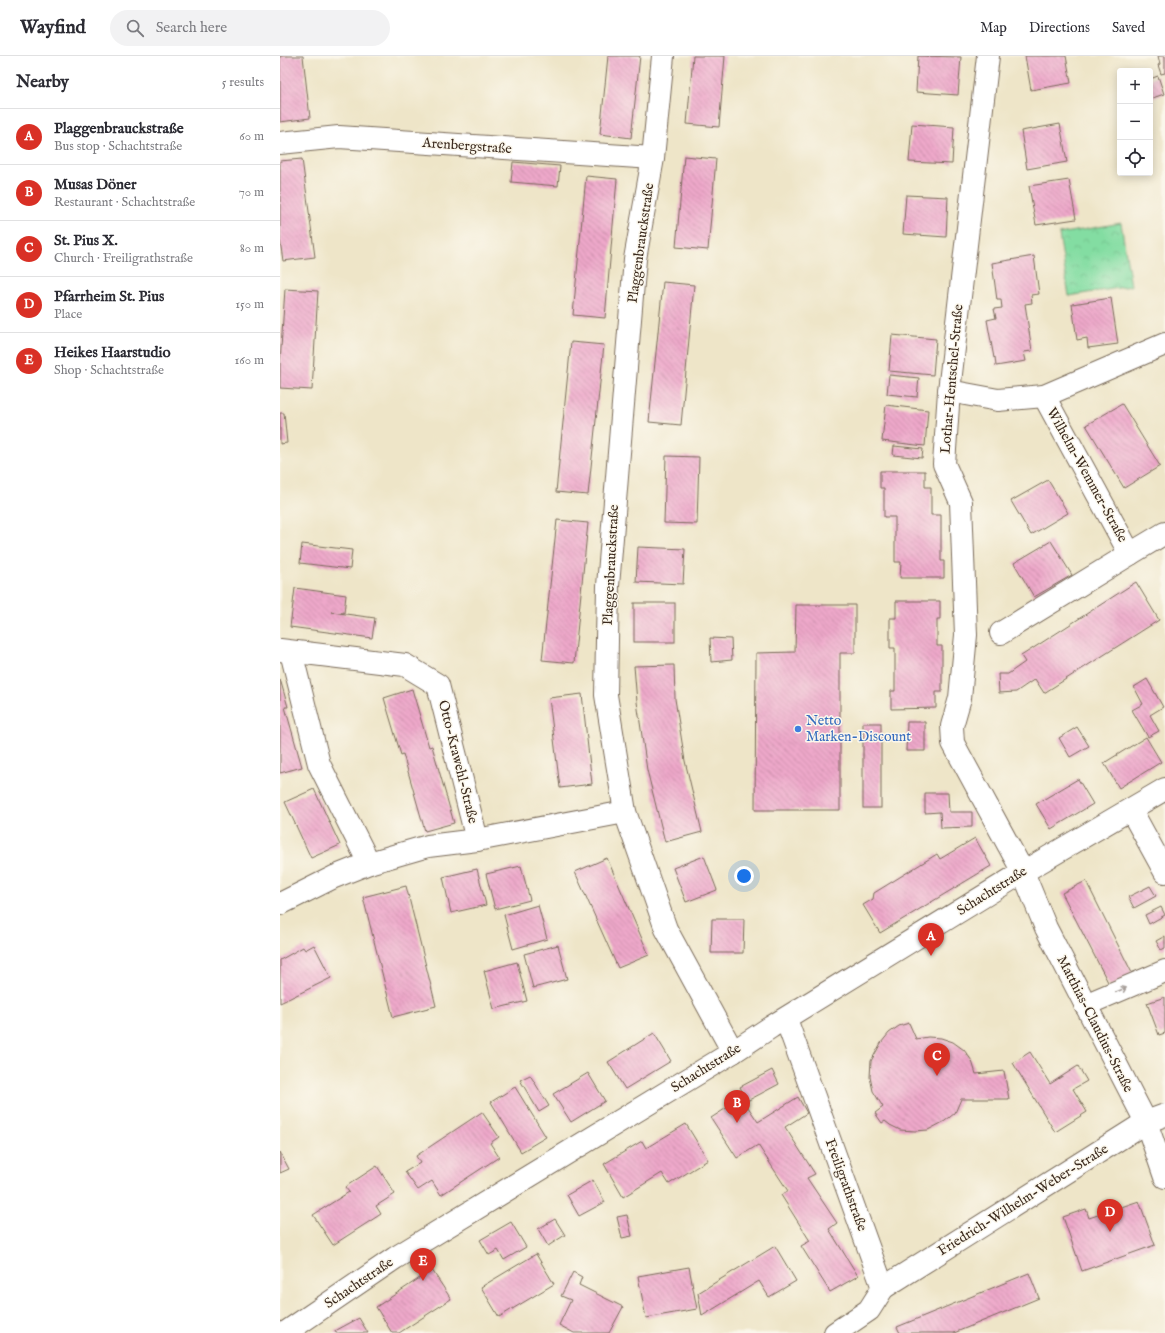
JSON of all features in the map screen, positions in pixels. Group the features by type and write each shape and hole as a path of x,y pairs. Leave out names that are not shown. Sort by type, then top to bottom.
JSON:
{"street":[{"name":"Plaggenbrauckstraße","path":"663,56 654,158 635,259 608,586 606,695 625,812 666,929 733,1052"},
{"name":"Lothar-Hentschel-Straße","path":"988,56 949,391 944,464 960,502 966,635 960,698 952,726 952,743 1023,872"},
{"name":"Arenbergstraße","path":"280,143 339,137 654,158"},
{"name":"Wilhelm-Wemmer-Straße","path":"949,391 998,400 1044,396 1165,344"},
{"name":"Wilhelm-Wemmer-Straße","path":"1044,396 1130,554"},
{"name":"Wilhelm-Wemmer-Straße","path":"1001,633 1165,533"},
{"name":"Otto-Krawehl-Straße","path":"285,651 405,664 438,685 478,840"},
{"path":"285,651 319,764 369,864"},
{"name":"Schachtstraße","path":"285,1333 395,1258 733,1052 1023,872 1165,789"},
{"path":"1131,810 1165,872"},
{"name":"Otto-Krawehl-Straße","path":"280,904 334,878 369,864 428,846 478,840 625,812"},
{"name":"Matthias-Claudius-Straße","path":"1023,872 1046,928 1085,1005 1155,1119 1165,1177"},
{"path":"1085,1005 1165,971"},
{"name":"Freiligrathstraße","path":"786,1019 883,1288"},
{"name":"Friedrich-Wilhelm-Weber-Straße","path":"883,1288 1155,1119"},
{"path":"835,1333 869,1310 883,1288"}],"green space":[{"path":"1121,223 1131,286 1069,296 1059,234"}],"building":[{"path":"280,56 303,56 310,118 280,122"},
{"path":"608,56 640,56 631,138 600,134"},
{"path":"693,56 725,56 719,127 687,124"},
{"path":"918,56 961,57 958,95 916,92"},
{"path":"1025,56 1066,56 1071,83 1031,90"},
{"path":"1158,56 1165,56 1165,73 1161,74 1158,65 1160,64"},
{"path":"1158,76 1164,94 1153,98 1153,78"},
{"path":"912,124 954,127 952,164 909,162"},
{"path":"1060,124 1067,162 1027,169 1021,131"},
{"path":"684,156 716,159 708,250 676,247"},
{"path":"302,159 315,257 283,261 280,240 280,161"},
{"path":"513,162 560,166 558,186 511,182"},
{"path":"586,176 617,179 605,318 573,315"},
{"path":"1069,180 1076,219 1036,225 1029,186"},
{"path":"906,195 948,197 946,237 903,234"},
{"path":"1034,256 1039,294 1031,295 1032,303 1025,304 1032,351 1024,352 1026,361 996,366 987,320 996,318 994,309 1002,308 1001,300 997,300 992,263"},
{"path":"663,282 694,285 681,425 649,422"},
{"path":"285,289 318,291 312,390 280,388 280,363"},
{"path":"1111,298 1118,344 1088,348 1087,338 1077,340 1072,304"},
{"path":"892,335 936,339 933,375 889,371"},
{"path":"571,342 604,345 588,495 556,492"},
{"path":"889,375 919,378 917,397 887,394"},
{"path":"1122,404 1160,466 1124,488 1086,425"},
{"path":"886,405 928,410 925,446 882,441"},
{"path":"280,413 284,413 287,443 280,444"},
{"path":"894,446 923,449 922,458 893,455"},
{"path":"666,456 699,457 697,524 664,523"},
{"path":"880,471 925,471 925,487 931,487 931,515 941,515 941,561 944,561 944,578 900,578 901,562 895,562 895,517 884,517 884,488 880,488"},
{"path":"1048,480 1068,513 1031,535 1011,501"},
{"path":"557,520 588,523 574,663 542,660"},
{"path":"1051,541 1072,575 1034,597 1014,563"},
{"path":"302,544 352,550 350,569 300,563"},
{"path":"638,547 685,549 683,584 636,582"},
{"path":"1136,582 1159,620 1044,693 1035,679 1016,692 999,693 998,674 1008,674 1025,662 1021,656"},
{"path":"295,588 346,595 344,613 331,612 375,618 372,638 290,627"},
{"path":"896,601 940,601 940,619 937,619 937,646 942,646 942,692 936,692 936,708 891,709 891,691 895,691 895,648 890,648 890,618 896,618"},
{"path":"634,603 675,603 675,642 634,642"},
{"path":"796,605 855,605 855,653 840,653 840,810 755,810 756,653 795,652"},
{"path":"710,638 731,639 732,660 711,662"},
{"path":"674,665 675,699 685,761 702,832 665,842 647,770 637,702 634,666"},
{"path":"280,679 288,707 285,707 302,767 280,773"},
{"path":"1147,679 1163,707 1150,715 1159,731 1148,737 1132,710 1143,704 1134,687"},
{"path":"412,689 429,747 432,746 454,823 425,831 403,754 401,755 384,698"},
{"path":"582,694 592,784 560,788 549,698"},
{"path":"907,722 925,722 925,751 906,751"},
{"path":"863,723 881,723 881,808 863,808"},
{"path":"1077,727 1089,746 1070,757 1059,738"},
{"path":"1146,737 1161,762 1119,788 1104,763"},
{"path":"1078,779 1093,804 1051,829 1036,804"},
{"path":"314,789 340,845 311,858 285,802"},
{"path":"925,793 948,793 949,812 972,812 972,827 941,828 940,812 925,813"},
{"path":"975,838 991,866 880,933 863,905 873,899 874,893 937,854 940,859"},
{"path":"704,856 717,890 686,902 673,868"},
{"path":"607,858 649,955 618,968 575,872"},
{"path":"521,866 530,900 495,909 486,874"},
{"path":"477,869 486,905 451,913 443,877"},
{"path":"1086,881 1133,975 1110,986 1062,893"},
{"path":"406,886 436,1006 393,1017 363,897"},
{"path":"1150,886 1156,896 1134,908 1128,897"},
{"path":"538,905 547,939 513,949 504,915"},
{"path":"1161,907 1165,915 1149,924 1145,915"},
{"path":"712,919 744,919 743,953 711,953"},
{"path":"1165,936 1165,948 1161,950 1156,941"},
{"path":"314,945 331,978 280,1003 280,960 303,947 305,950"},
{"path":"558,945 567,979 533,988 524,954"},
{"path":"517,962 527,1001 494,1009 484,971"},
{"path":"1165,997 1165,1033 1159,1035 1147,1003"},
{"path":"909,1023 916,1039 928,1037 941,1038 953,1042 964,1050 972,1061 976,1074 1004,1071 1009,1099 961,1099 955,1113 945,1121 928,1130 900,1130 885,1121 882,1123 875,1113 883,1107 873,1091 870,1077 871,1061 881,1043 889,1033 899,1026"},
{"path":"654,1033 671,1061 625,1089 608,1062"},
{"path":"1030,1052 1050,1084 1078,1066 1087,1081 1073,1089 1087,1112 1055,1132 1013,1063"},
{"path":"772,1070 779,1084 747,1101 740,1087"},
{"path":"588,1073 605,1101 571,1122 553,1094"},
{"path":"530,1075 549,1106 539,1112 520,1080"},
{"path":"515,1087 546,1137 521,1152 491,1102"},
{"path":"798,1097 807,1113 785,1127 815,1174 807,1178 837,1223 829,1229 858,1276 830,1292 801,1246 810,1241 781,1195 788,1191 758,1145 737,1158 711,1118 742,1098 758,1122"},
{"path":"482,1112 499,1137 490,1143 499,1157 441,1195 432,1181 418,1190 405,1172 420,1163 416,1156"},
{"path":"686,1124 708,1160 669,1184 662,1173 623,1197 604,1164 642,1141 646,1148"},
{"path":"280,1152 289,1169 280,1173"},
{"path":"377,1166 395,1194 376,1206 381,1214 333,1245 313,1215 349,1192 345,1187"},
{"path":"593,1180 605,1202 579,1216 567,1195"},
{"path":"1139,1201 1155,1245 1082,1271 1063,1217 1086,1209 1089,1218"},
{"path":"627,1215 632,1236 622,1238 617,1217"},
{"path":"555,1219 565,1235 548,1246 538,1229"},
{"path":"511,1222 526,1247 504,1260 498,1250 489,1255 480,1240"},
{"path":"775,1246 796,1281 769,1297 759,1281 702,1316 698,1293"},
{"path":"536,1254 554,1284 499,1317 481,1287"},
{"path":"689,1267 697,1309 646,1318 638,1276"},
{"path":"432,1270 451,1299 399,1333 392,1333 376,1307"},
{"path":"573,1272 582,1277 579,1285 623,1307 609,1333 574,1333 559,1325 571,1300 561,1296"},
{"path":"1029,1273 1039,1298 954,1333 900,1333 897,1327"},
{"path":"359,1318 368,1333 336,1333 335,1331"}],"place":[{"name":"Netto Marken-Discount","path":"798,729"},
{"name":"Plaggenbrauckstraße","path":"931,956"},
{"name":"St. Pius X.","path":"937,1076"},
{"name":"Musas Döner","path":"737,1123"},
{"name":"Pfarrheim St. Pius","path":"1110,1232"},
{"name":"Heikes Haarstudio","path":"423,1281"}]}
